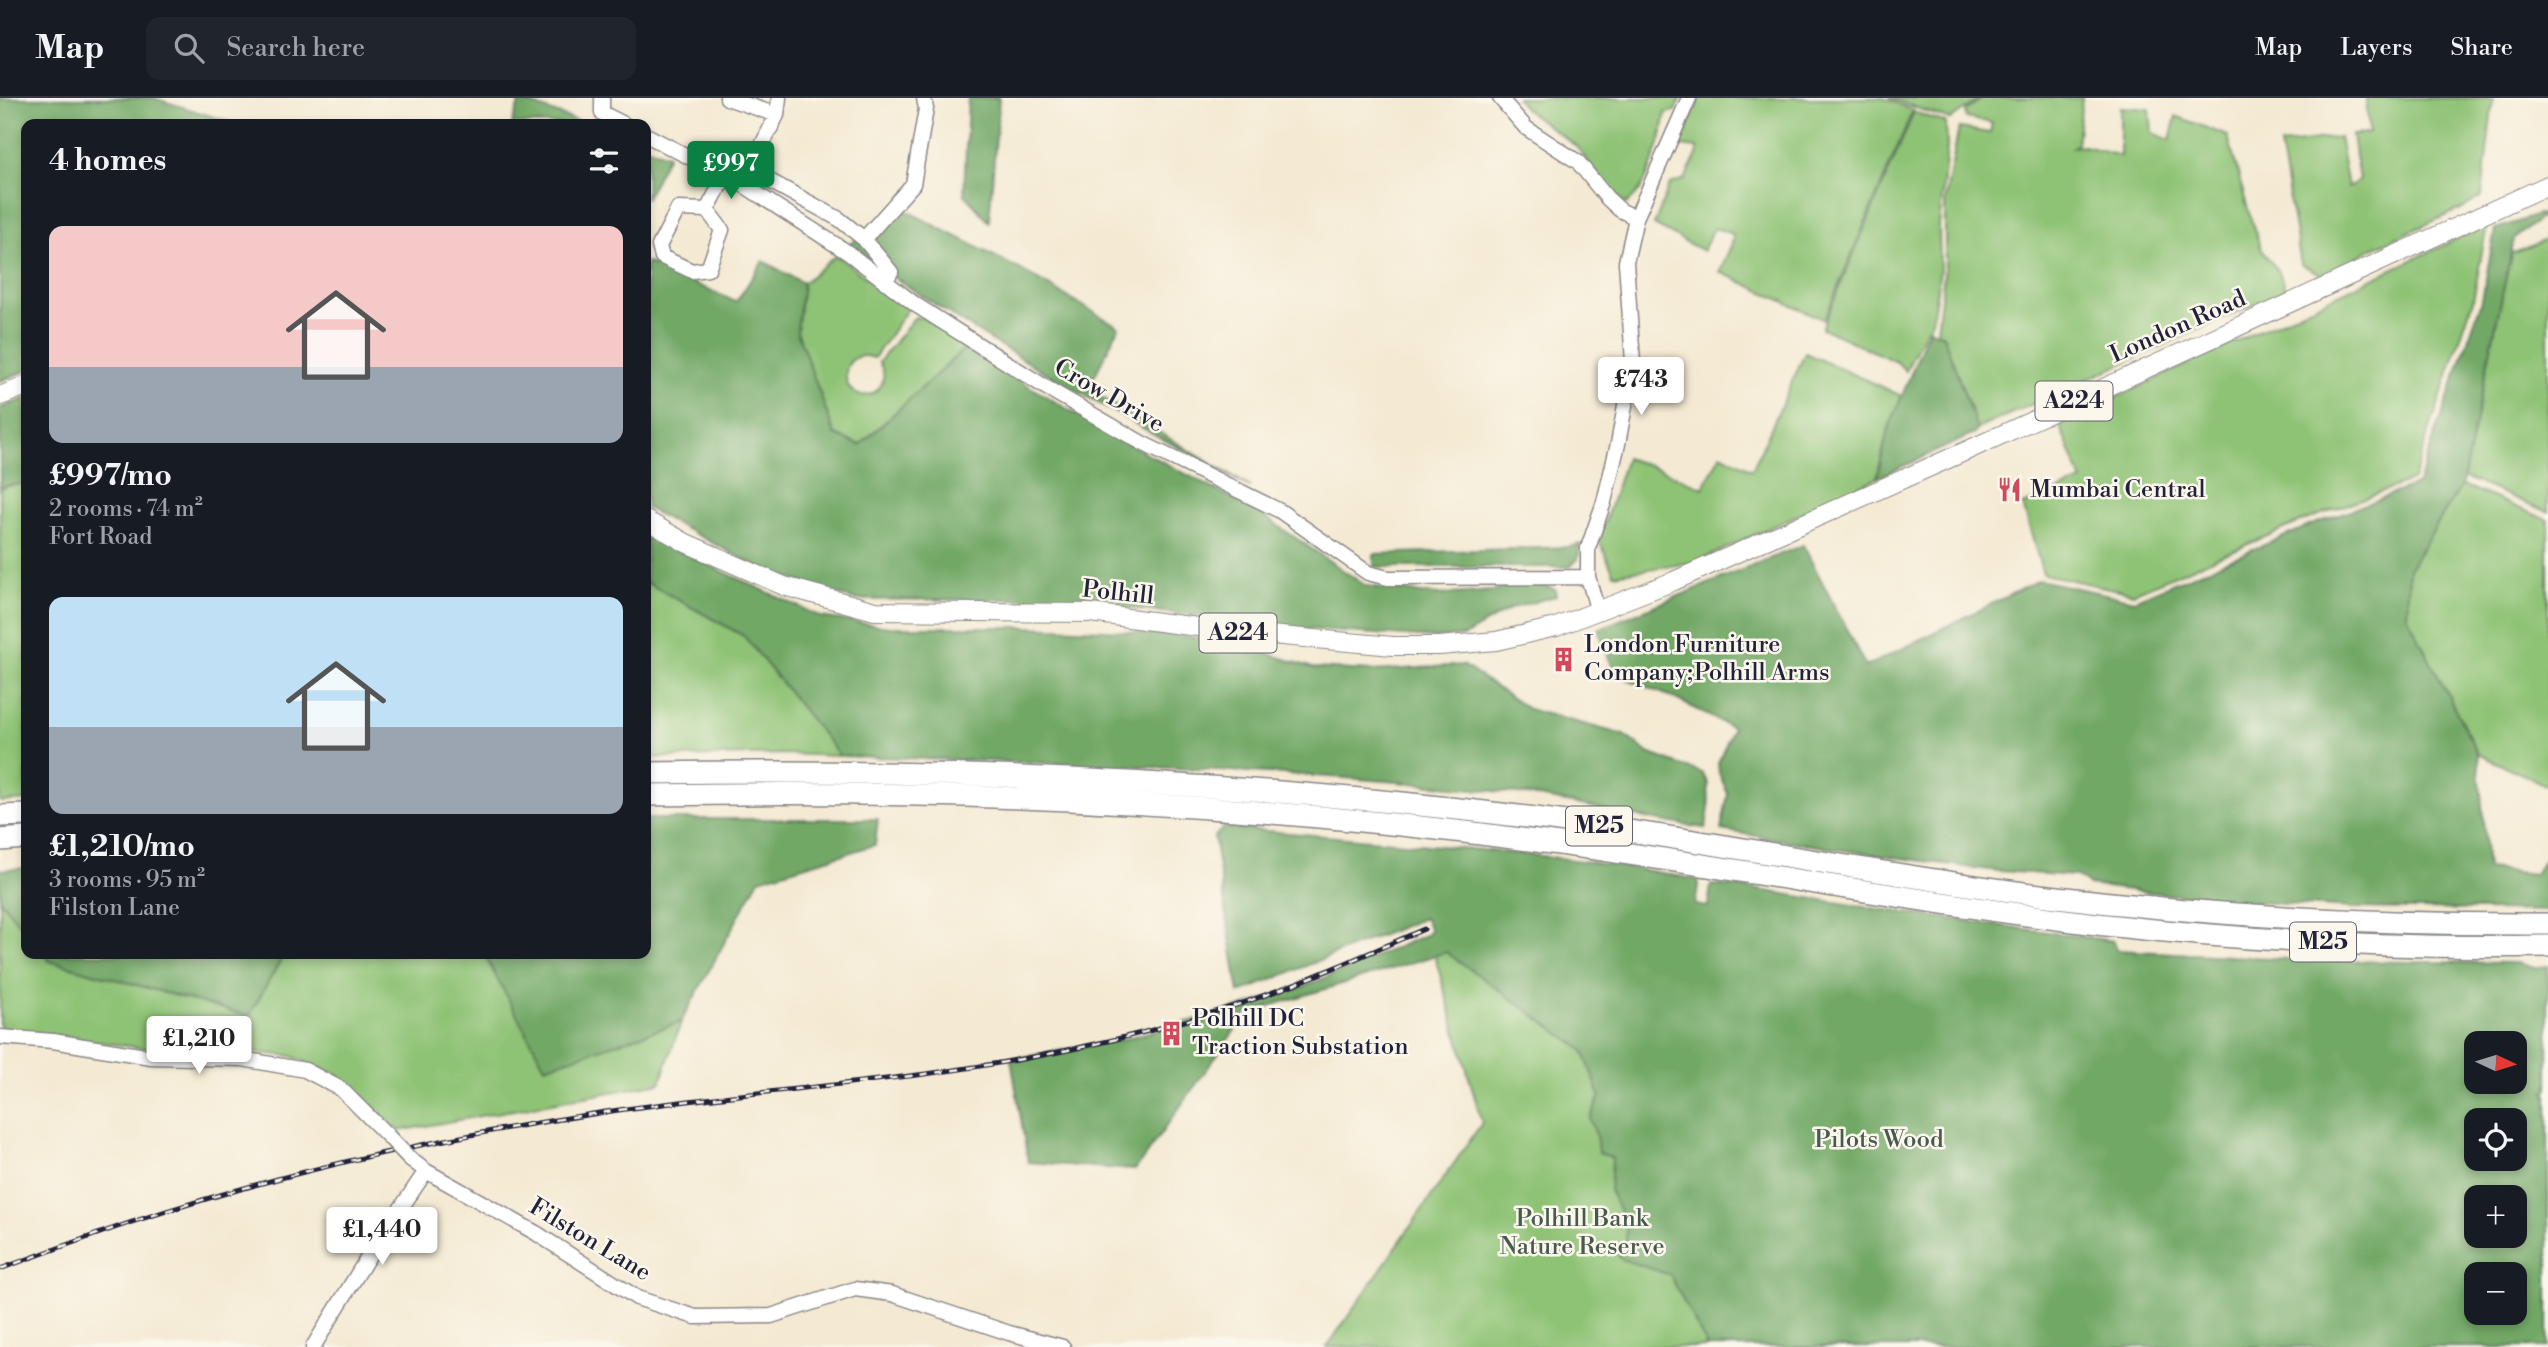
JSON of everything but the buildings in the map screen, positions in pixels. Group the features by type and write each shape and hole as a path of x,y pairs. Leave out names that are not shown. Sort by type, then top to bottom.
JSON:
{"highway":[{"name":"M25","path":"651,773 813,771 981,774 1244,788 1567,822 1985,887 2142,906 2339,920 2548,924"},
{"name":"M25","path":"651,795 830,793 991,796 1250,811 1537,841 1995,911 2111,926 2344,943 2548,946"},
{"path":"0,816 21,815"},
{"path":"0,840 21,838"}],"main road":[{"name":"London Road","path":"1598,612 1790,530 2548,185"},
{"path":"0,396 21,388"},
{"name":"Polhill","path":"651,523 686,543 784,586 875,611 1090,613 1236,632 1394,646 1439,646 1496,641 1535,633 1598,612"}],"street":[{"path":"727,98 777,114"},
{"path":"742,184 777,114 779,98"},
{"path":"864,239 913,184 926,109 924,98"},
{"path":"1500,98 1526,128 1578,162 1620,211 1636,218"},
{"path":"1598,612 1588,576 1588,548 1606,494 1633,362 1626,262 1636,218 1689,98"},
{"path":"602,105 618,119"},
{"name":"Crow Drive","path":"651,138 742,184 848,253 916,305 1064,398 1142,443 1280,511 1368,573 1388,578 1588,576"},
{"path":"750,170 839,219 864,239 891,272 885,282"},
{"path":"707,210 725,176"},
{"path":"678,209 707,210 722,230 708,269 692,271 662,257 659,246 678,209"},
{"name":"Filston Lane","path":"0,1037 53,1041 151,1057 242,1059 306,1070 341,1089 410,1159 426,1171 536,1233 637,1298 695,1317 771,1316 855,1289 892,1294 1009,1333 1063,1347"},
{"path":"313,1347 368,1257 426,1171"}],"green space":[{"path":"0,98 154,98 220,119 21,119 21,373 0,381"},
{"path":"968,98 999,98 989,222 964,194"},
{"path":"1516,98 1681,98 1675,111 1666,113 1647,177 1633,198 1625,204 1598,176 1576,146 1525,109"},
{"path":"1700,98 1883,98 1913,110 1824,320 1720,272 1733,241 1733,234 1714,228 1703,251 1654,225 1670,184 1685,179 1697,155 1697,148 1680,146"},
{"path":"1889,98 1980,98 1950,120"},
{"path":"1984,98 2082,98 2077,144 2073,147 2085,146 2120,156 2120,107 2150,109 2152,133 2170,140 2176,116 2228,136 2259,243 2281,276 2284,291 1977,429 1943,335 1937,331 1945,266 1945,200 1959,128 1990,133 1992,123 1966,118 1965,111"},
{"path":"2366,98 2493,98 2482,196 2463,208 2375,247 2324,276 2301,264 2280,145 2339,137 2348,187 2359,180 2352,135 2369,133"},
{"path":"520,100 571,119 514,119"},
{"path":"1914,112 1946,123 1947,147 1939,226 1940,270 1932,321 1906,371 1897,362 1822,328"},
{"path":"651,149 668,155 651,189"},
{"path":"903,209 1021,270 1119,327 1088,389 1250,487 1096,402 995,342 848,245"},
{"path":"2548,212 2514,239 2462,485 2409,568 2407,615 2478,754 2487,869 2535,874 2548,853 2548,911 2351,908 2208,899 2088,885 2076,876 1997,871 1721,830 1728,794 1719,773 1718,763 1733,728 1674,698 1615,674 1598,629 1803,545 1866,667 2039,580 2134,600 2309,526 2418,484 2482,300 2495,229"},
{"path":"2487,225 2473,300 2413,480 2303,521 2133,593 2043,574 2023,505 2082,481 2059,424"},
{"path":"2548,239 2548,512 2463,477 2511,254"},
{"path":"836,255 908,308 874,358 861,356 847,367 846,375 852,391 860,395 871,394 879,388 883,375 879,362 915,317 924,318 965,348 860,445 835,435 797,331 803,283"},
{"path":"763,261 803,283 797,331 835,435 860,445 965,348 1106,432 1258,512 1366,586 1438,595 1493,591 1508,585 1538,584 1555,589 1556,596 1512,608 1464,636 1435,638 1271,627 1225,619 1047,599 855,600 766,571 651,511 651,264 736,302"},
{"path":"1929,329 1943,335 1977,429 1974,434 1877,478 1887,433"},
{"path":"1805,353 1902,396 1887,433 1877,478 1697,562 1614,574 1599,540 1626,458 1703,488 1721,454 1752,470"},
{"path":"21,400 21,484 0,487 0,408"},
{"path":"21,484 21,800 0,802 0,487"},
{"path":"2462,485 2548,520 2548,786 2478,754 2407,615 2409,568"},
{"path":"651,534 687,555 821,617 889,627 1024,627 1190,637 1236,643 1313,668 1372,671 1463,665 1528,709 1624,735 1648,753 1702,773 1708,783 1706,828 1527,795 1337,777 840,756 744,636 651,585"},
{"path":"1580,544 1578,559 1570,567 1374,567 1374,554 1568,547"},
{"path":"651,585 744,636 840,756 785,754 651,758"},
{"path":"651,819 878,819 875,845 759,879 681,1022 545,1067 487,959 651,959"},
{"name":"Pilots Wood","path":"1224,827 1522,854 1640,869 1699,880 1695,905 1708,907 1711,885 1734,886 1878,909 2114,941 2117,950 2324,961 2517,963 2535,968 2548,966 2548,1090 2545,1091 2548,1095 2548,1347 1705,1347 1706,1344 1670,1275 1621,1259 1613,1246 1626,1244 1626,1225 1610,1190 1612,1158 1598,1152 1590,1119 1600,1096 1583,1050 1446,952 1247,1013 1135,1170 1028,1162 1011,1059 1116,1041 1242,1007 1308,985 1428,934 1430,929 1424,918 1239,993 1214,837"},
{"path":"21,868 21,926 0,900 0,870"},
{"path":"0,900 21,926 21,959 48,959 249,1016 281,959 487,959 545,1066 681,1022 660,1083 399,1131 338,1075 291,1056 227,1050 148,1049 0,1028"},
{"name":"Polhill Bank Nature Reserve","path":"1446,950 1585,1049 1711,1347 1327,1347 1482,1123 1434,953"},
{"path":"48,959 281,959 249,1016"}],"railway":[{"path":"0,1269 189,1204 305,1172 422,1145 599,1113 952,1070 1112,1040 1246,1002 1313,977 1424,929"}],"place":[{"name":"Mumbai Central","path":"2010,490"},
{"name":"London Furniture Company;Polhill Arms","path":"1564,659"},
{"name":"Polhill DC Traction Substation","path":"1172,1033"}]}
